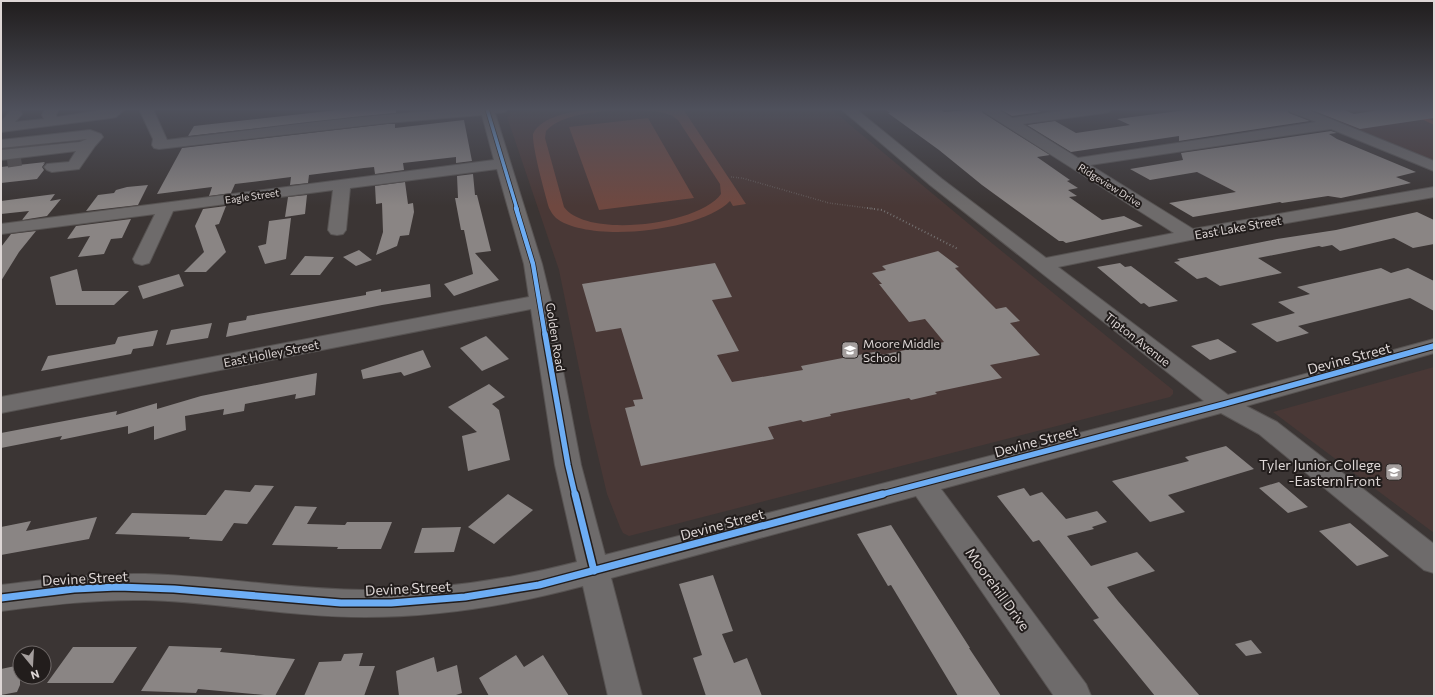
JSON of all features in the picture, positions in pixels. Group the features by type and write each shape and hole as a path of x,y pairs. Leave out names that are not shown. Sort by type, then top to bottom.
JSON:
{"street":[{"path":"1,144 22,142"},
{"path":"53,164 74,166 84,150 92,142"},
{"path":"160,142 159,145 189,142"},
{"name":"Golden Road","path":"499,142 533,264 541,301 568,465 625,696"},
{"name":"Tipton Avenue","path":"887,142 936,182 1224,404 1268,428 1434,561"},
{"name":"Ridgeview Drive","path":"1041,142 1190,235"},
{"path":"1076,163 1218,142"},
{"path":"1375,142 1434,166"},
{"path":"7,159 37,151 84,150"},
{"path":"7,159 37,151"},
{"name":"Eagle Street","path":"1,229 504,163"},
{"path":"337,230 342,184"},
{"name":"East Lake Street","path":"1042,264 1190,235 1434,192"},
{"path":"142,259 167,207"},
{"name":"East Holley Street","path":"1,405 541,301"},
{"name":"Devine Street","path":"1,598 72,590 119,587 179,589 342,603 414,601 509,591 1224,404 1434,346"},
{"name":"Moorehill Drive","path":"922,483 1074,696"}],"path":[{"path":"731,177 742,178 828,203 882,210 958,249"}],"shaded area":[{"name":"Moore Middle School","path":"515,142 870,142 993,244 1173,390 1173,394 1170,397 629,536 623,533 607,494 590,422 559,270"},
{"path":"533,142 546,142 564,207 576,217 595,223 618,225 643,224 668,220 690,214 709,205 721,194 720,184 692,142 705,142 746,204 733,206 730,201 716,211 696,220 671,226 618,232 593,231 572,226 553,215 547,201"},
{"path":"574,142 662,142 694,198 599,210"},
{"path":"1385,142 1434,142 1434,162"},
{"name":"Tyler Junior College -Eastern Front","path":"1434,367 1434,533 1273,412"}],"building":[{"path":"237,142 468,142 472,161 456,163 456,157 403,163 404,170 375,174 374,167 309,175 308,183 290,185 291,177 235,184 231,193 209,196 212,187 157,194 182,148"},
{"path":"927,142 1029,142 1050,155 1037,157 1070,180 1067,181 1078,188 1068,190 1077,196 1069,197 1102,220 1124,216 1143,226 1066,243 1059,241 982,185"},
{"path":"1054,142 1142,142 1071,152"},
{"path":"1259,142 1343,142 1416,172 1396,177 1411,183 1341,198 1328,196 1282,203 1280,202 1193,217 1169,203 1236,192 1197,172 1150,180 1130,169 1183,160 1181,153"},
{"path":"45,162 42,167 44,170 37,179 1,183 1,167"},
{"path":"473,174 475,195 477,195 491,251 475,253 499,280 454,296 444,284 473,274 464,230 461,230 455,198 458,198 457,176"},
{"path":"405,182 408,204 413,203 414,212 409,235 400,236 397,246 376,255 383,232 382,203 376,204 375,186"},
{"path":"148,185 138,205 86,211 98,195 114,193 116,190 127,187"},
{"path":"55,194 50,201 61,199 47,216 22,220 29,211 1,214 1,201"},
{"path":"307,195 305,214 285,217 288,197"},
{"path":"226,206 219,224 215,225 226,252 206,272 184,272 204,252 195,226 203,209"},
{"path":"1417,212 1434,220 1434,244 1413,248 1394,238 1340,251 1332,245 1322,247 1319,246 1258,258 1282,273 1220,286 1206,277 1197,279 1174,262 1180,261 1177,259 1277,239 1336,230"},
{"path":"291,218 286,259 265,264 258,246 266,244 269,221"},
{"path":"131,219 122,238 111,239 104,254 78,257 90,236 67,239 76,226"},
{"path":"36,231 19,252 1,281 1,247 11,234"},
{"path":"359,250 372,260 356,266 343,257"},
{"path":"938,251 959,267 955,268 996,309 1006,307 1020,321 1010,323 1040,355 990,365 1002,378 935,392 937,394 911,400 909,398 830,414 831,416 803,422 801,420 768,427 774,439 641,466 625,408 635,406 633,400 643,399 621,328 596,332 582,284 715,263 732,297 712,300 739,351 717,355 732,382 803,370 801,366 879,351 881,355 944,342 925,319 909,322 879,284 882,284 872,273 886,270 882,266"},
{"path":"305,256 334,257 320,275 290,275"},
{"path":"1120,263 1125,267 1131,266 1178,301 1149,307 1144,303 1141,304 1097,267"},
{"path":"1381,268 1391,273 1408,268 1434,281 1434,311 1410,298 1298,326 1309,333 1277,342 1251,324 1295,313 1278,302 1310,294 1297,287"},
{"path":"77,269 82,291 129,291 114,305 56,305 50,277"},
{"path":"179,274 184,286 143,299 138,286"},
{"path":"430,284 431,297 382,305 226,337 229,323 246,320 247,316 366,295 366,292 381,289 381,292"},
{"path":"212,323 208,338 166,345 171,330"},
{"path":"158,330 153,346 133,349 131,354 41,371 48,356 115,344 118,337"},
{"path":"486,336 509,359 482,371 460,348"},
{"path":"1218,339 1237,352 1210,360 1191,346"},
{"path":"423,350 431,367 404,376 401,372 363,379 361,370"},
{"path":"317,373 315,395 295,399 296,394 245,404 244,411 223,415 224,409 185,416 186,430 154,440 154,426 128,434 128,426 60,440 62,436 1,448 1,433 117,411 116,415 157,403 157,409 201,396"},
{"path":"489,384 505,397 492,404 499,410 510,460 468,471 462,436 477,432 448,407"},
{"path":"1226,446 1254,469 1168,495 1185,512 1150,522 1112,481 1189,461 1185,457"},
{"path":"1279,482 1308,507 1288,513 1259,488"},
{"path":"255,485 274,486 247,524 234,523 222,541 189,539 190,537 115,534 132,513 206,515 225,490 250,492"},
{"path":"1024,488 1030,496 1042,492 1066,519 1097,511 1107,522 1092,527 1094,529 1067,536 1091,566 1137,552 1155,571 1107,587 1200,696 1155,696 1093,620 1099,618 1039,540 1033,542 997,496"},
{"path":"508,494 533,510 494,544 468,527"},
{"path":"295,506 317,507 307,524 345,525 347,522 392,522 381,549 337,549 338,547 272,545"},
{"path":"97,517 89,539 1,555 1,527 31,521 26,531"},
{"path":"1350,523 1389,556 1357,566 1319,531"},
{"path":"891,525 1001,696 958,696 891,585 888,586 857,534"},
{"path":"461,527 454,552 414,553 422,528"},
{"path":"713,575 733,631 722,634 734,663 747,658 762,696 706,696 693,658 702,655 679,584"},
{"path":"1251,640 1262,653 1246,656 1235,644"},
{"path":"169,646 222,648 220,652 295,659 275,696 198,689 196,693 141,691"},
{"path":"73,647 137,647 113,683 52,683 52,676"},
{"path":"363,653 359,666 375,666 364,696 304,696 319,662 341,661 344,654"},
{"path":"516,655 524,667 543,655 569,696 489,696 479,678"},
{"path":"434,657 437,672 457,665 462,693 453,696 399,696 396,671"},
{"path":"12,667 12,685 20,685 17,692 1,695 1,669"}],"tunnel":[{"path":"7,160 21,158"}],"cycle path":[{"path":"497,142 533,264 568,465 594,571"},
{"path":"1,598 89,588 146,587 341,603 391,603 440,600 515,590 539,585 1224,404 1434,346"}],"place":[{"name":"Moore Middle School","path":"850,350"},
{"name":"Tyler Junior College -Eastern Front","path":"1394,472"}]}
